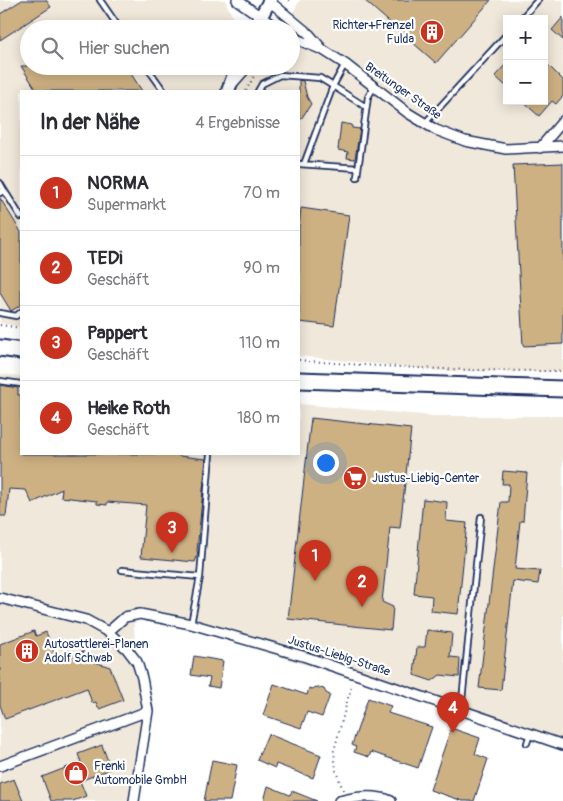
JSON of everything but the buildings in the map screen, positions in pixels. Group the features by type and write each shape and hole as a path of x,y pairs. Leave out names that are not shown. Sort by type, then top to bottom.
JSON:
{"main road":[{"path":"258,20 269,0"},
{"path":"229,89 234,75"},
{"path":"0,348 20,352"},
{"path":"300,380 563,389"}],"street":[{"path":"237,0 266,20"},
{"name":"Breitunger Straße","path":"269,0 293,20"},
{"name":"Breitunger Straße","path":"300,26 323,50"},
{"name":"Breitunger Straße","path":"300,42 323,50 345,64 374,87 436,130 465,141 506,149 563,146"},
{"path":"229,89 241,75"},
{"path":"540,148 563,121"},
{"path":"0,598 86,620 108,632 128,649 137,662 148,711 134,801"},
{"name":"Justus-Liebig-Straße","path":"108,632 125,617 140,614 191,624 306,657 461,711 528,739 563,745"},
{"path":"0,766 148,711"},
{"path":"343,800 358,796 391,801"}],"lane":[{"path":"100,0 114,20"},
{"path":"525,15 538,0"},
{"path":"424,123 503,38"},
{"path":"345,64 333,86 301,164 358,168"},
{"path":"152,75 163,90"},
{"path":"259,90 262,84 278,75"},
{"path":"290,75 320,78 366,107"},
{"path":"357,177 366,107 368,97 374,87"},
{"path":"0,183 2,191 20,216"},
{"path":"0,313 16,316 20,313"},
{"path":"0,382 20,384"},
{"path":"191,624 200,577 210,455"},
{"path":"461,711 480,517"},
{"path":"122,570 200,577"}],"path":[{"path":"247,90 255,75"},
{"path":"0,325 20,328"},
{"path":"300,360 442,369 563,371"},
{"path":"343,800 336,771 334,751 354,682"}],"shaded area":[{"path":"0,0 225,0 233,18 233,20 20,20 20,75 300,75 300,20 288,20 300,0 563,0 563,372 442,371 300,356 300,90 20,90 20,327 0,323"},
{"path":"0,374 20,376 20,455 300,455 300,404 433,416 563,416 563,749 365,683 183,627 147,614 133,615 142,729 128,801 0,801"}],"place":[{"name":"Richter+Frenzel Fulda","path":"432,32"},
{"name":"Justus-Liebig-Center","path":"355,478"},
{"name":"Pappert","path":"172,553"},
{"name":"NORMA","path":"315,581"},
{"name":"TEDi","path":"362,607"},
{"name":"Autosattlerei-Planen Adolf Schwab","path":"27,651"},
{"name":"Heike Roth","path":"453,733"},
{"name":"Frenki Automobile GmbH","path":"76,773"}]}
